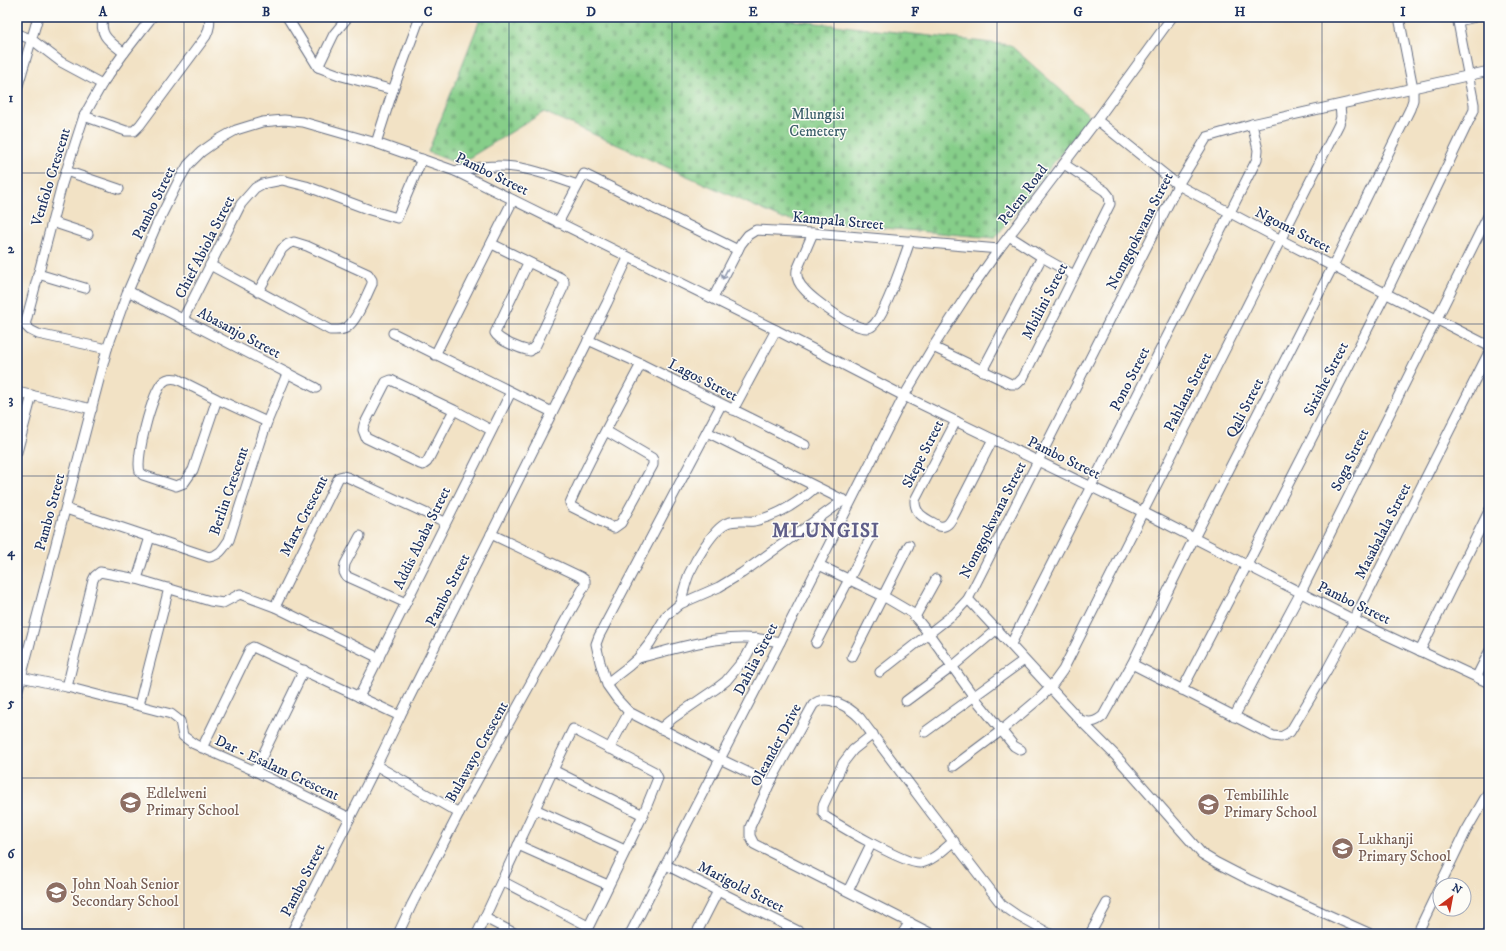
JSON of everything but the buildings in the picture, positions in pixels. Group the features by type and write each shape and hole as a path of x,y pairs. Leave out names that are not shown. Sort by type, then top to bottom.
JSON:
{"street":[{"path":"17,89 38,17"},
{"path":"103,17 102,29 105,37 124,53"},
{"name":"Venfolo Crescent","path":"106,349 38,334 30,330 25,325 66,171 84,116 102,84 152,17"},
{"path":"84,116 126,131 134,131 206,36 209,30 209,17"},
{"path":"287,17 318,67 342,76 392,90"},
{"path":"318,67 334,34 348,17"},
{"path":"376,143 392,90 420,17"},
{"name":"Pelem Road","path":"904,396 933,347 999,249 1097,120 1172,17"},
{"path":"1399,17 1414,88"},
{"path":"1458,19 1476,17"},
{"name":"Sixishe Street","path":"1182,690 1386,293 1474,110 1458,19"},
{"path":"17,34 31,39 61,62 102,84"},
{"name":"Nomgqokwana Street","path":"880,672 929,634 959,609 968,599 1178,185 1207,137 1252,124 1489,71"},
{"name":"Qali Street","path":"1080,720 1091,722 1096,721 1103,716 1132,664 1194,538 1334,266 1410,109 1414,100 1414,88"},
{"name":"Pahlana Street","path":"954,766 1002,730 1050,688 1063,670 1339,124 1342,117 1340,105"},
{"name":"Pambo Street","path":"17,693 92,409 106,349 128,291 178,182 188,165 201,152 227,134 251,125 284,120 302,122 376,143 455,171 628,258 713,298 904,396 1143,512 1354,620 1477,676 1489,683"},
{"name":"Ngoma Street","path":"1097,120 1178,185 1230,214 1489,346"},
{"name":"Pono Street","path":"1011,644 1230,214 1258,155 1252,124"},
{"name":"Chief Abiola Street","path":"184,319 241,204 255,188 262,184 282,180 296,183 370,210 397,218 422,159"},
{"name":"Mbilini Street","path":"933,347 1011,384 1014,385 1020,381 1109,206 1110,200 1105,190 1064,164"},
{"path":"455,171 478,167 504,166 531,171 578,185"},
{"path":"66,171 119,189"},
{"path":"558,223 584,174 738,250"},
{"path":"435,355 513,200"},
{"name":"Soga Street","path":"1234,717 1300,592 1489,214"},
{"path":"52,222 88,234"},
{"name":"Kampala Street","path":"713,298 738,250 748,235 756,230 813,233 999,249"},
{"path":"813,233 796,270 801,286 807,293 846,321 854,326 866,329 876,322 889,296 910,241"},
{"path":"1009,236 1074,275"},
{"path":"210,265 258,292 330,330 347,327 351,323 372,284 372,280 368,274 307,246 294,242 288,244 282,249 258,292"},
{"path":"492,244 561,278 564,283 536,345 530,351 501,339 495,333 528,263"},
{"path":"982,370 1042,257"},
{"name":"Pambo Street","path":"291,934 318,878 377,766 400,716 628,258"},
{"path":"38,274 85,288"},
{"name":"Abasanjo Street","path":"128,291 316,388"},
{"path":"733,410 776,330"},
{"path":"393,333 552,412"},
{"name":"Lagos Street","path":"588,340 641,364 721,405 805,445"},
{"name":"Masabalala Street","path":"1234,717 1273,736 1281,737 1294,728 1354,620 1489,352"},
{"path":"606,431 652,458 654,462 620,523 614,528 572,507 570,503 606,431 641,364"},
{"name":"Berlin Crescent","path":"66,509 208,557 217,555 229,540 267,422 287,374"},
{"path":"216,399 193,470 184,483 176,486 143,475 140,472 139,462 146,424 154,396 162,382 170,378 177,379 216,399 267,422"},
{"path":"454,410 427,462 423,465 366,438 364,434 364,425 386,382 389,380 454,410 491,430"},
{"path":"17,392 92,409"},
{"name":"Addis Ababa Street","path":"359,698 445,522 511,392"},
{"path":"17,452 32,396"},
{"name":"Dahlia Street","path":"630,934 819,566 847,502 904,396"},
{"path":"721,405 596,644 607,683 614,695 629,712 660,729 770,783"},
{"name":"Skepe Street","path":"956,421 915,500 915,506 919,515 938,526 942,527 948,524 954,515 993,439"},
{"path":"707,432 847,502"},
{"name":"Marx Crescent","path":"274,607 339,477 347,477 445,522"},
{"path":"680,604 690,571 705,547 722,526 730,522 750,521 768,517 801,499 816,487"},
{"path":"607,683 638,658 650,643 666,616 680,604 718,587 742,573 847,502"},
{"path":"1420,651 1489,511"},
{"name":"Bulawayo Crescent","path":"398,934 459,813 585,585 585,580 581,576 491,534"},
{"path":"360,536 345,564 344,572 346,576 406,603"},
{"path":"138,579 150,537"},
{"path":"816,643 871,537"},
{"path":"852,657 909,545"},
{"path":"819,566 883,596 907,610 915,617 974,697 1014,746 1021,750"},
{"path":"67,687 95,576 100,572 138,579 221,603 226,602 236,595 242,594 274,607 379,658"},
{"path":"915,617 936,579"},
{"path":"139,705 169,588"},
{"path":"968,599 1080,720 1130,771 1174,824 1202,854 1248,879 1371,934"},
{"path":"906,701 952,667 997,629"},
{"path":"638,658 690,644 724,638 756,638 780,642"},
{"path":"660,729 696,701 726,681 746,657 756,638"},
{"name":"Dar - Esalam Crescent","path":"350,818 255,771 202,748 252,647 256,646 359,698 400,716"},
{"path":"1477,676 1489,652"},
{"path":"925,732 1024,660"},
{"path":"1132,664 1234,717"},
{"path":"255,771 304,670"},
{"path":"21,677 67,687 171,714 178,718 182,724 183,736 186,740 202,748"},
{"name":"Oleander Drive","path":"932,934 754,844 751,839 750,827 770,783 816,701 825,700 844,706 857,715 1002,905 1050,934"},
{"path":"609,749 629,712"},
{"path":"477,934 573,729 655,772 657,782 643,815 586,930 502,881"},
{"path":"873,734 853,750 843,762 823,806 823,813 826,817 871,844 916,864 934,857 954,841"},
{"path":"377,766 459,813"},
{"path":"553,770 643,815"},
{"path":"1444,877 1466,831 1489,791"},
{"path":"535,809 625,850"},
{"path":"848,891 871,844"},
{"path":"518,845 608,885"},
{"name":"Marigold Street","path":"666,865 804,934"},
{"path":"696,934 718,891"},
{"path":"1416,934 1432,901"},
{"path":"1090,934 1107,903"},
{"path":"485,918 516,934"},
{"path":"902,934 910,922"}],"green space":[{"name":"Mlungisi Cemetery","path":"481,17 719,17 781,19 1010,45 1090,116 995,238 783,219 544,112 459,164 428,152"}],"place":[{"name":"Edlelweni Primary School","path":"130,802"},
{"name":"Tembilihle Primary School","path":"1208,804"},
{"name":"Lukhanji Primary School","path":"1343,848"},
{"name":"John Noah Senior Secondary School","path":"56,893"}],"district":[{"name":"MLUNGISI","path":"826,531"}]}
